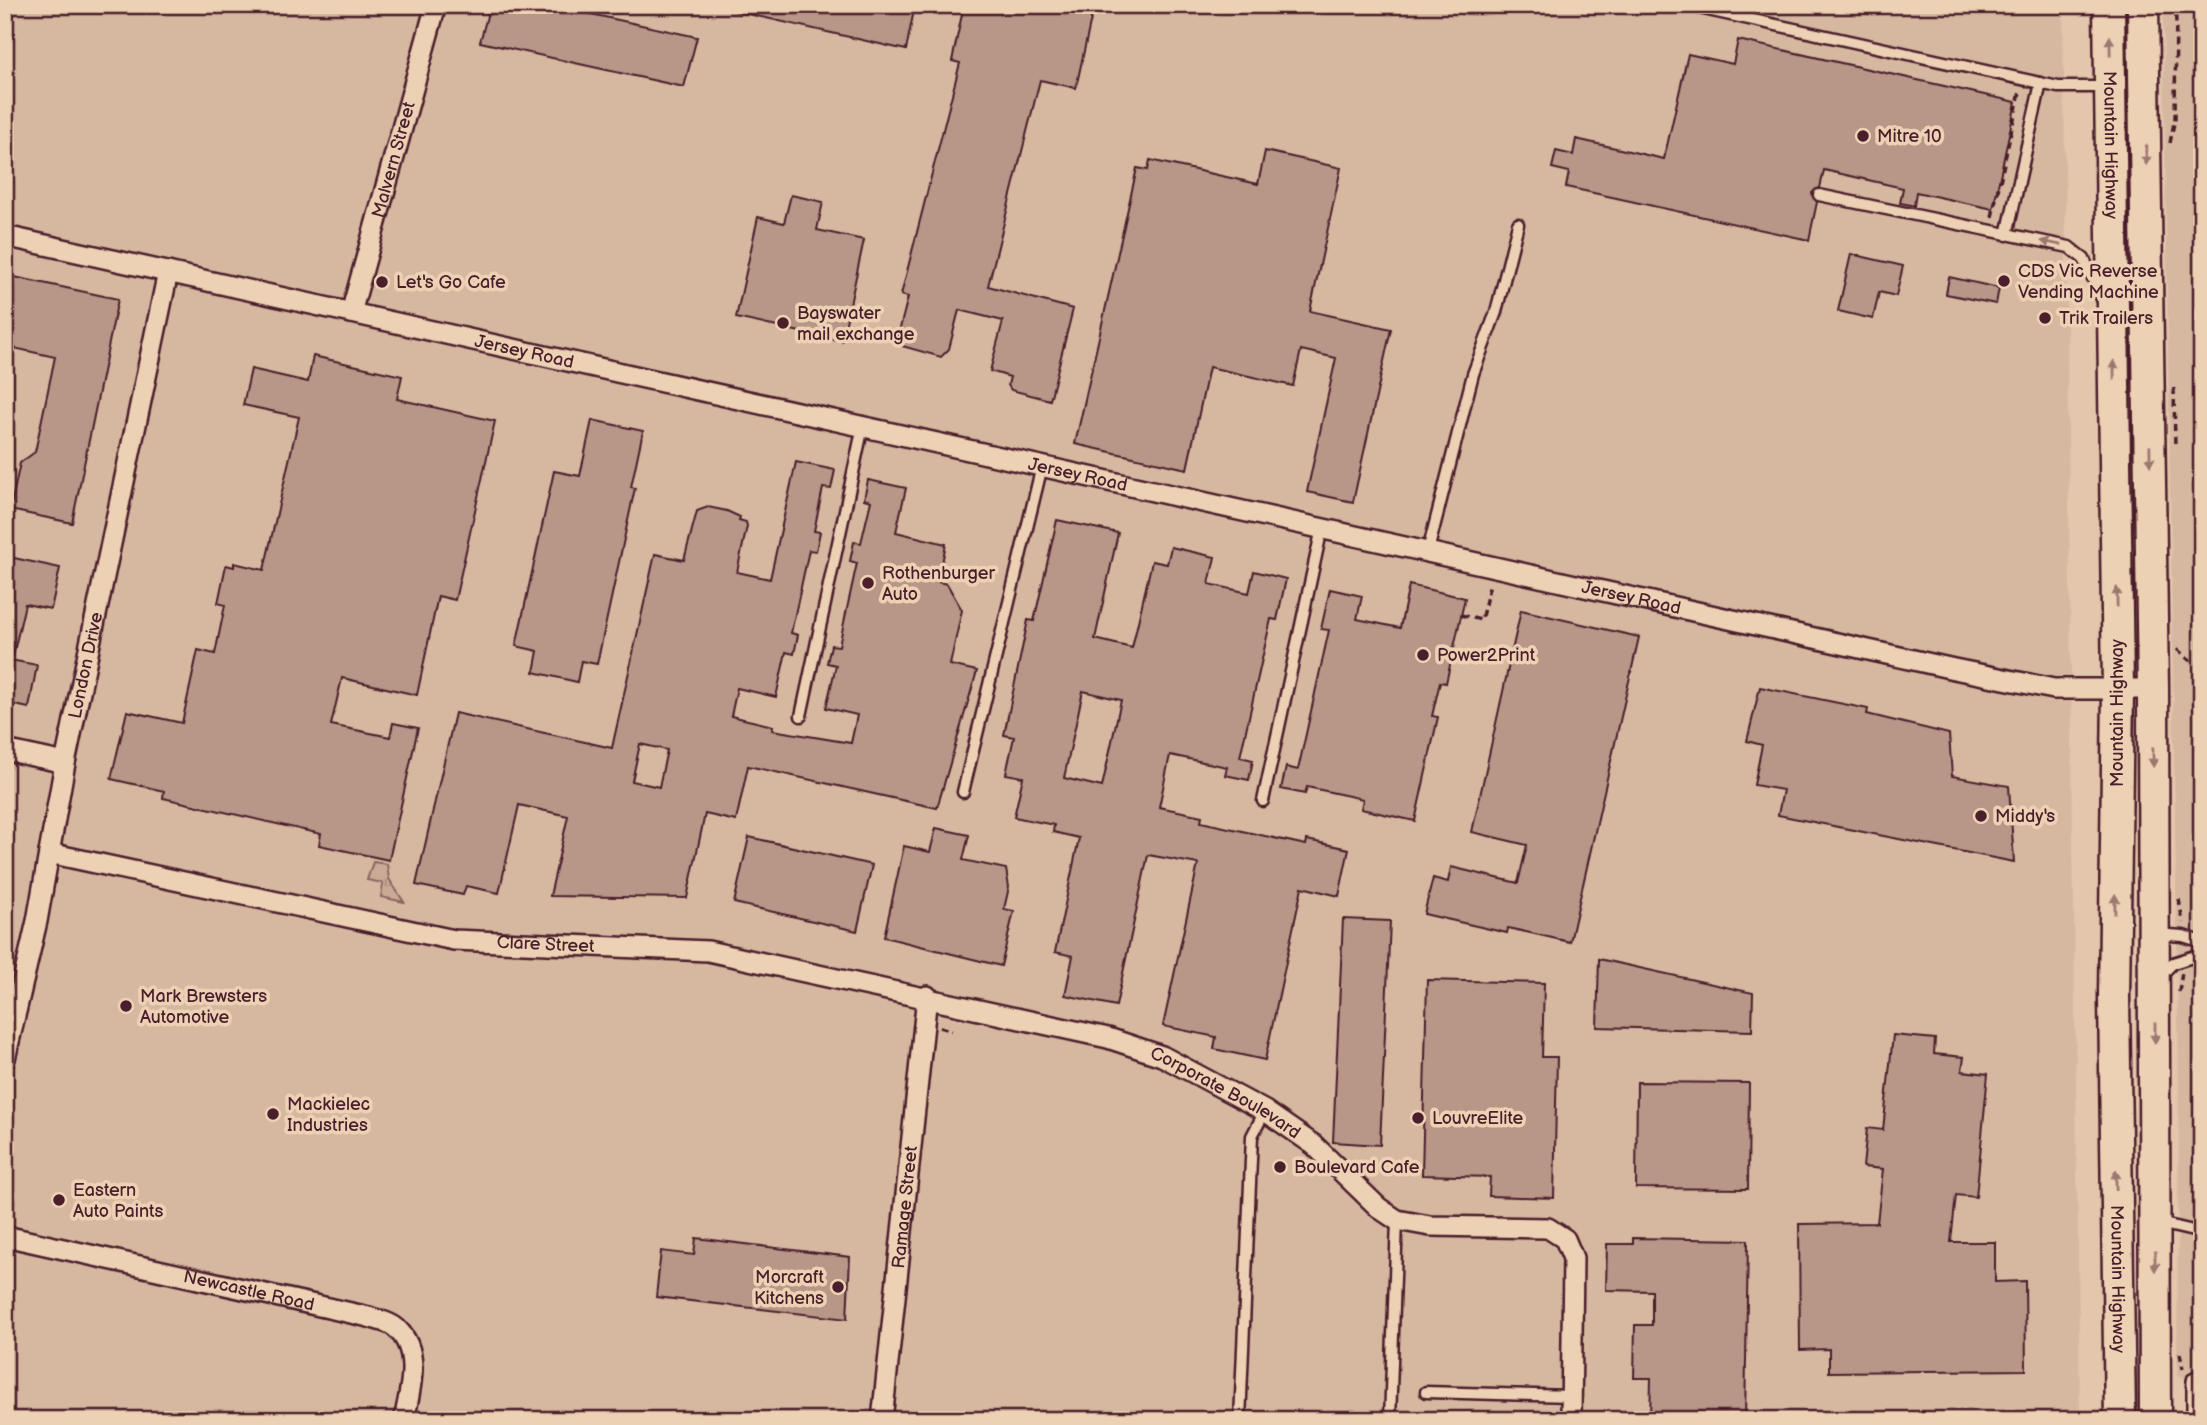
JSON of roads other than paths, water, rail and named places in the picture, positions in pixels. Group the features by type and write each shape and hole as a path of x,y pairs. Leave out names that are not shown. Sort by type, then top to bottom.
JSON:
{"main road":[{"name":"Mountain Highway","path":"2109,5 2118,690 2114,997 2120,1420"},
{"name":"Mountain Highway","path":"2143,5 2153,689 2155,1420"},
{"path":"2110,87 2145,86"},
{"path":"2114,997 2132,947 2146,934 2155,934"}],"street":[{"name":"Malvern Street","path":"351,313 436,5"},
{"name":"Jersey Road","path":"5,236 2054,689 2153,689"},
{"name":"London Drive","path":"5,1059 168,272"},
{"path":"5,750 65,763"},
{"name":"Clare Street","path":"49,853 454,940 708,951 1046,1022"},
{"name":"Ramage Street","path":"882,1420 927,996"},
{"name":"Corporate Boulevard","path":"1046,1022 1162,1056 1265,1111 1314,1145 1379,1208 1397,1220 1430,1226 1548,1228 1565,1238 1573,1258 1571,1420"},
{"name":"Newcastle Road","path":"5,1236 369,1317 395,1327 407,1345 414,1366 404,1420"},
{"path":"2197,1381 2197,1420"}],"lane":[{"path":"1685,5 2041,83 2067,88 2110,87"},
{"path":"2007,235 2041,83"},
{"path":"1823,196 2069,247 2084,259 2097,285 2113,333"},
{"path":"1428,551 1473,374 1496,312 1518,225"},
{"path":"801,716 863,426"},
{"path":"963,792 1042,466"},
{"path":"1263,801 1322,528"},
{"path":"2155,934 2183,936 2202,942"},
{"path":"2155,982 2173,963 2202,954"},
{"path":"1240,1420 1252,1136 1265,1111"},
{"path":"1390,1420 1397,1220"},
{"path":"2155,1222 2202,1233"},
{"path":"1426,1392 1571,1396"}],"place":[{"name":"Mitre 10","path":"1863,136"},
{"name":"CDS Vic Reverse Vending Machine","path":"2004,281"},
{"name":"Let's Go Cafe","path":"382,282"},
{"name":"Trik Trailers","path":"2045,318"},
{"name":"Bayswater mail exchange","path":"783,323"},
{"name":"Rothenburger Auto","path":"868,583"},
{"name":"Power2Print","path":"1423,655"},
{"name":"Middy's","path":"1981,816"},
{"name":"Mark Brewsters Automotive","path":"126,1006"},
{"name":"Mackielec Industries","path":"273,1114"},
{"name":"LouvreElite","path":"1418,1118"},
{"name":"Boulevard Cafe","path":"1280,1167"},
{"name":"Eastern Auto Paints","path":"59,1200"},
{"name":"Morcraft Kitchens","path":"838,1287"}]}
